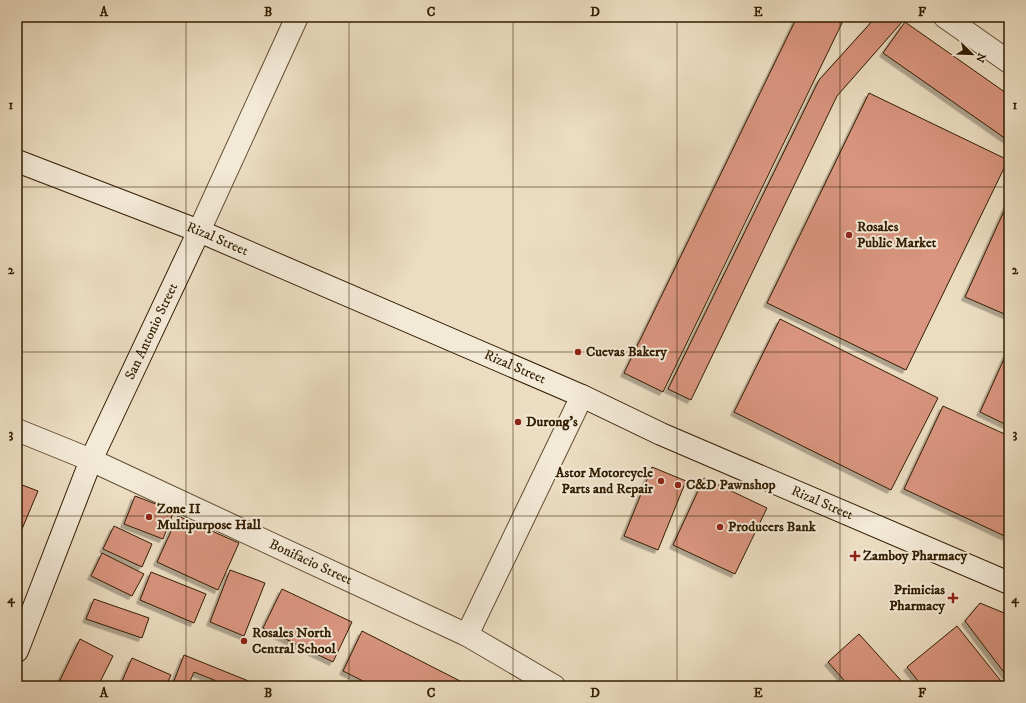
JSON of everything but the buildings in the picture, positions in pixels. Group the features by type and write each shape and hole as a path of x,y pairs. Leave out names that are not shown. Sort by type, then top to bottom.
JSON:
{"street":[{"name":"San Antonio Street","path":"17,651 91,460 297,17"},
{"path":"945,17 1009,62"},
{"name":"Rizal Street","path":"17,161 199,230 582,396 661,434 1009,583"},
{"path":"467,635 582,396"},
{"name":"Bonifacio Street","path":"17,430 91,460 467,635 554,686"}],"place":[{"name":"Rosales Public Market","path":"849,235"},
{"name":"Cuevas Bakery","path":"578,352"},
{"name":"Durong's","path":"518,422"},
{"name":"Astor Motorcycle Parts and Repair","path":"661,481"},
{"name":"C&D Pawnshop","path":"678,485"},
{"name":"Zone II Multipurpose Hall","path":"149,517"},
{"name":"Producers Bank","path":"720,527"},
{"name":"Zamboy Pharmacy","path":"855,556"},
{"name":"Primicias Pharmacy","path":"953,598"},
{"name":"Rosales North Central School","path":"244,641"}]}
